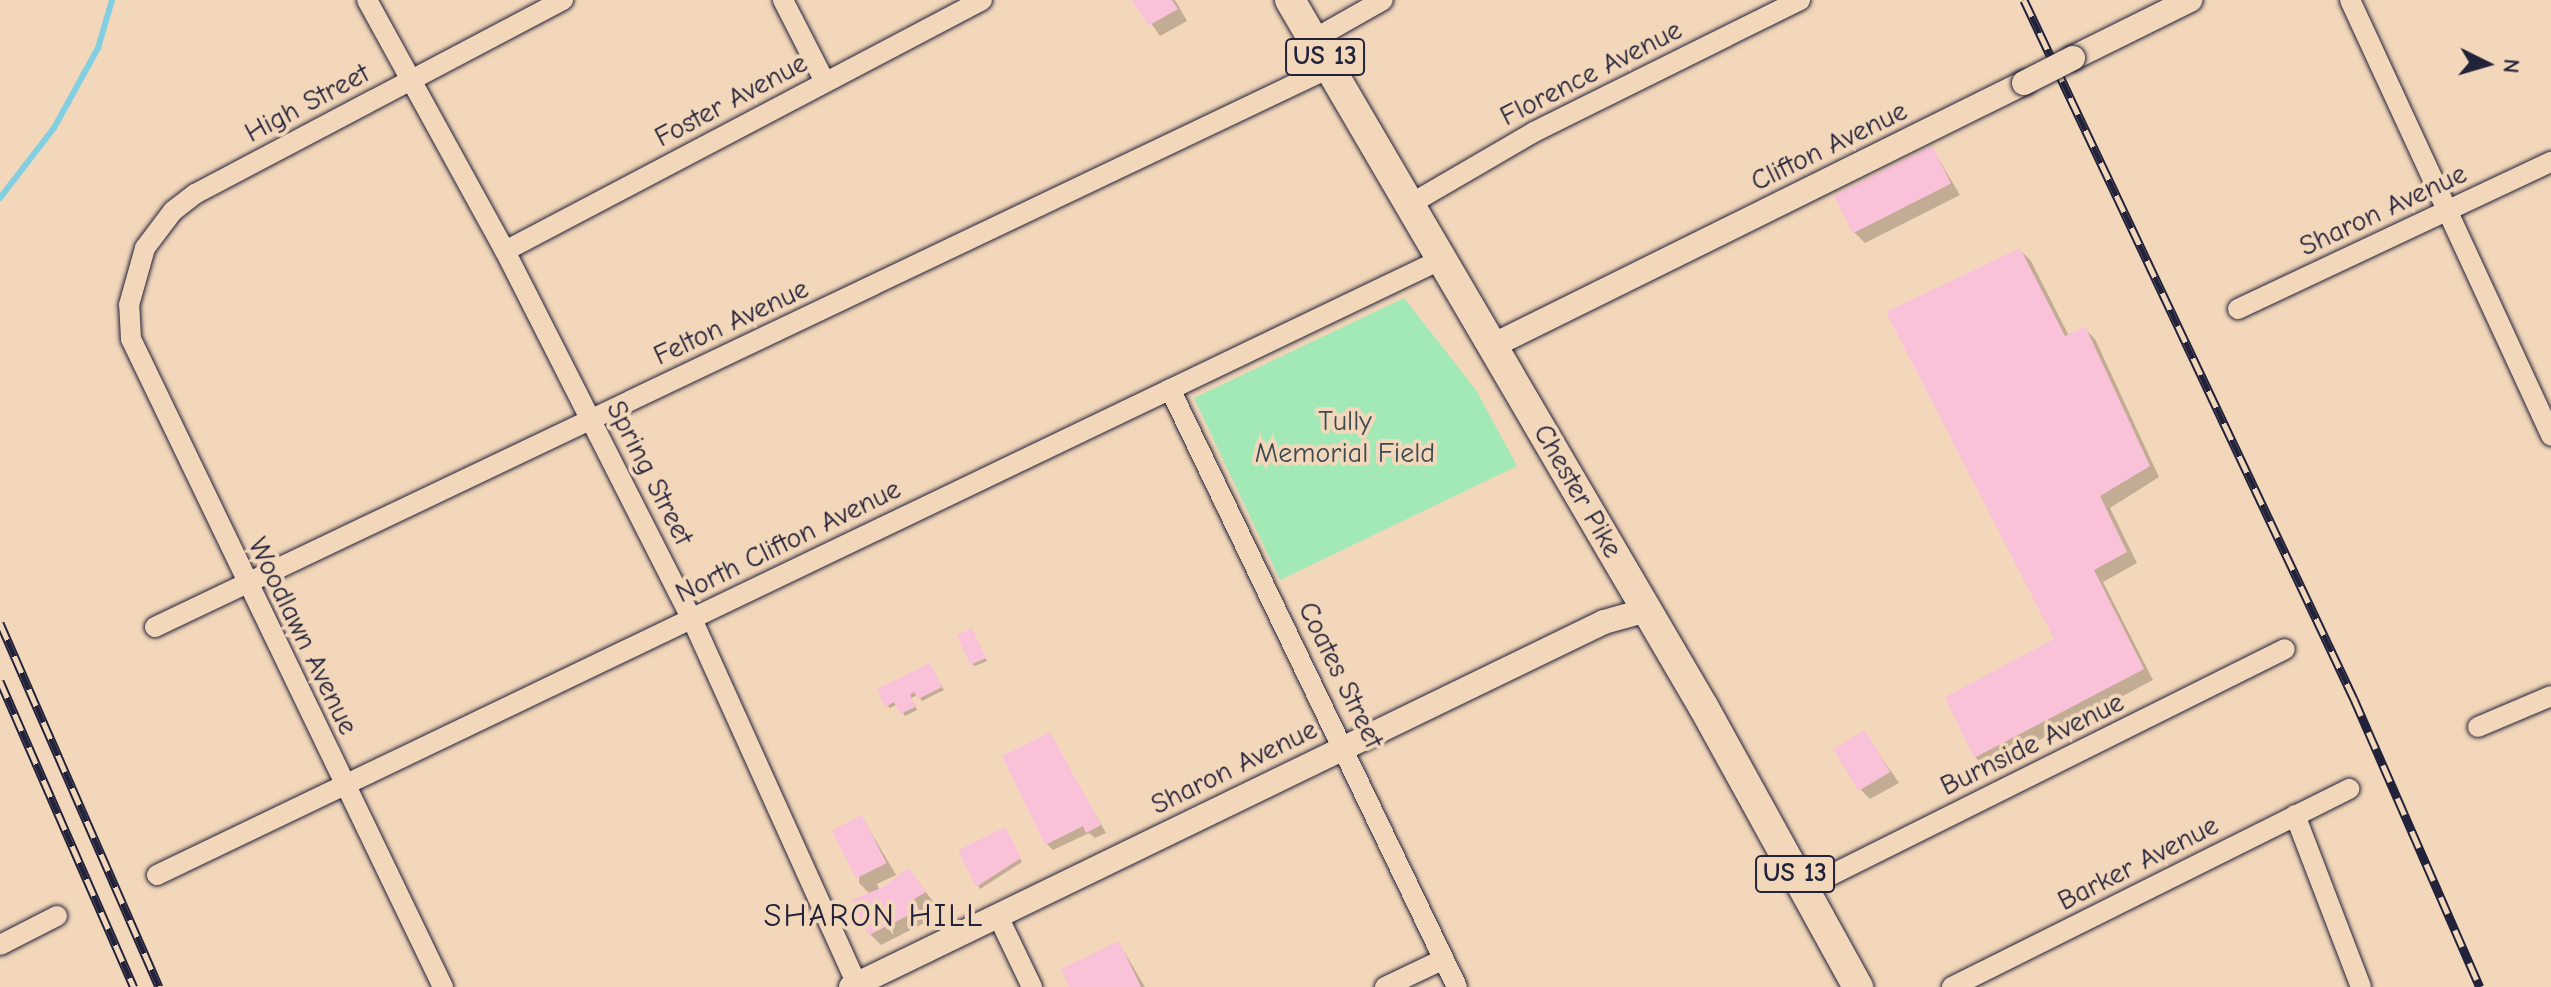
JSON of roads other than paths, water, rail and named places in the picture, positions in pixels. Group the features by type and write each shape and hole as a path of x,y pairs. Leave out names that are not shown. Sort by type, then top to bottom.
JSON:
{"main road":[{"name":"Chester Pike","path":"1290,0 1412,203 1647,610 1858,987"}],"street":[{"name":"Spring Street","path":"367,0 505,251 692,619 854,986"},
{"name":"High Street","path":"129,305 145,248 173,211 195,194 563,0"},
{"path":"783,0 825,82"},
{"name":"Foster Avenue","path":"505,251 982,0"},
{"path":"1314,39 1383,0"},
{"name":"Florence Avenue","path":"1412,203 1534,132 1800,0"},
{"name":"Clifton Avenue","path":"1494,345 2190,0"},
{"path":"2350,0 2551,436"},
{"name":"Felton Avenue","path":"155,627 1331,67"},
{"name":"Sharon Avenue","path":"2238,309 2551,162"},
{"name":"North Clifton Avenue","path":"157,875 1444,258"},
{"name":"Woodlawn Avenue","path":"129,305 131,339 245,584 443,987"},
{"name":"Coates Street","path":"1170,389 1345,746 1457,987"},
{"name":"Sharon Avenue","path":"854,986 1604,622 1647,610"},
{"name":"Burnside Avenue","path":"1803,889 2285,649"},
{"path":"2478,727 2551,696"},
{"name":"Barker Avenue","path":"1952,987 2349,789"},
{"path":"2295,815 2361,987"},
{"path":"0,945 57,916"},
{"path":"998,916 1032,987"},
{"path":"1385,987 1444,959"}],"waterway":[{"path":"0,198 54,128 98,48 112,0"}],"railway":[{"path":"2024,0 2354,699 2480,987"},
{"path":"0,623 159,987"},
{"path":"0,681 134,987"}],"district":[{"name":"SHARON HILL","path":"874,916"}],"park label":[{"name":"Tully Memorial Field","path":"1345,437"}]}
